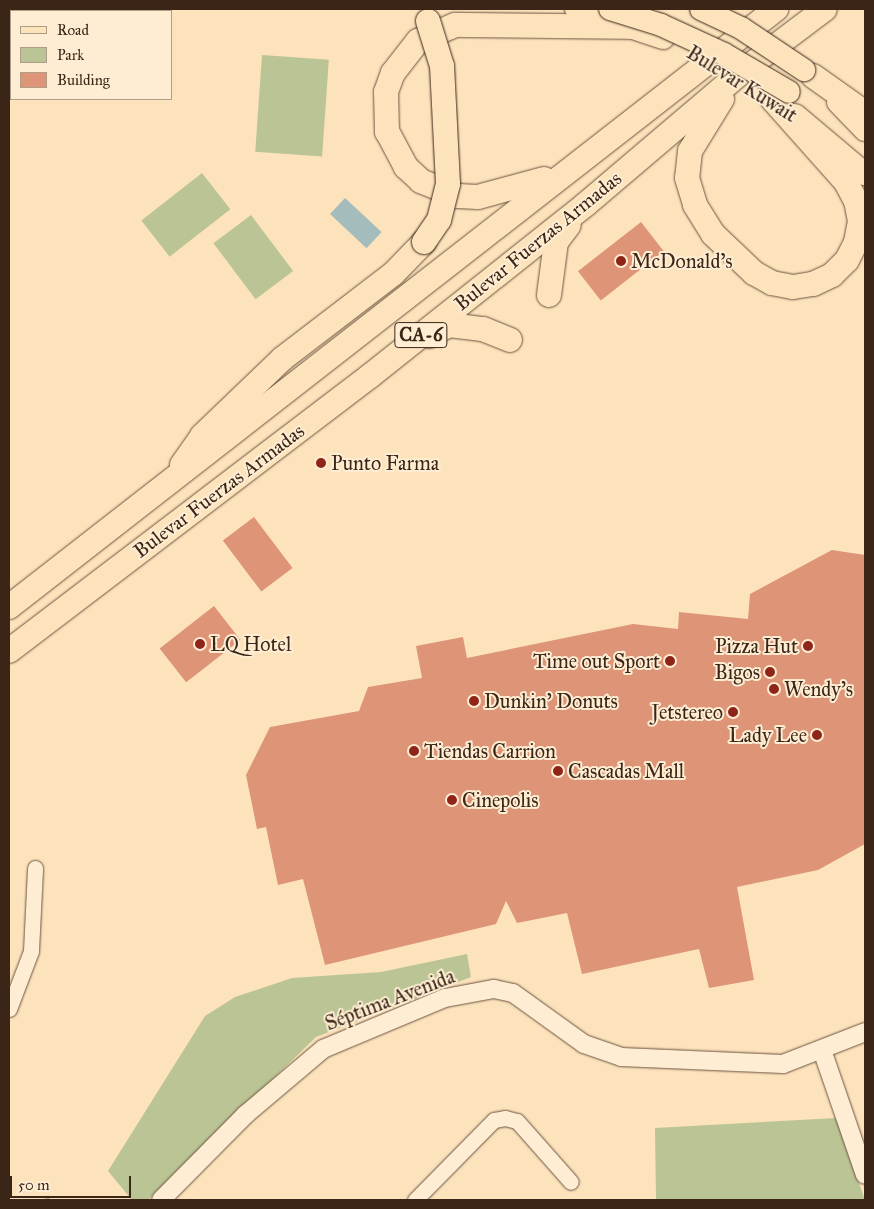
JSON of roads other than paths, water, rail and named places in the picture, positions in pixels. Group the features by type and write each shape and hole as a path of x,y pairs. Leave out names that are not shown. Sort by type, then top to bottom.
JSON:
{"highway":[{"path":"174,480 202,436 305,341 410,259 434,228 443,207 448,184 442,66 431,29 420,9"},
{"name":"Bulevar Fuerzas Armadas","path":"9,607 58,564 174,480 562,172 776,9"},
{"name":"Bulevar Fuerzas Armadas","path":"9,651 370,376 585,205 740,73 825,9"},
{"path":"801,27 841,9"},
{"path":"562,172 521,188 478,197 451,195 421,181 406,168 387,132 386,92 393,73 418,42 455,25 634,27"},
{"path":"740,73 695,138 687,164 690,192 714,234 754,273 779,284 813,284 832,275 847,260 856,242 860,221 856,200 846,182 775,95"},
{"path":"809,73 865,113"},
{"path":"549,295 556,242 585,205"},
{"path":"370,376 450,325 483,329 510,340"}],"main road":[{"name":"Bulevar Kuwait","path":"576,9 663,38 775,95 865,174"},
{"path":"610,9 661,25 724,54 775,95 838,130 865,159"},
{"name":"Bulevar Kuwait","path":"701,9 741,28 809,73 865,130"}],"street":[{"path":"9,1009 31,951 35,868"},
{"name":"Séptima Avenida","path":"162,1200 245,1115 323,1049 445,998 494,989 513,993 584,1044 621,1057 783,1064 865,1032"},
{"path":"822,1050 865,1175"},
{"path":"415,1200 494,1120 505,1118 517,1121 571,1182"}],"water":[{"path":"345,198 382,232 367,248 330,214"}],"place":[{"name":"McDonald's","path":"621,261"},
{"name":"Punto Farma","path":"321,463"},
{"name":"LQ Hotel","path":"200,644"},
{"name":"Pizza Hut","path":"808,646"},
{"name":"Time out Sport","path":"670,661"},
{"name":"Bigos","path":"770,672"},
{"name":"Wendy's","path":"774,689"},
{"name":"Dunkin' Donuts","path":"474,701"},
{"name":"Jetstereo","path":"733,712"},
{"name":"Lady Lee","path":"817,735"},
{"name":"Tiendas Carrion","path":"414,751"},
{"name":"Cascadas Mall","path":"558,771"},
{"name":"Cinepolis","path":"452,800"}]}
